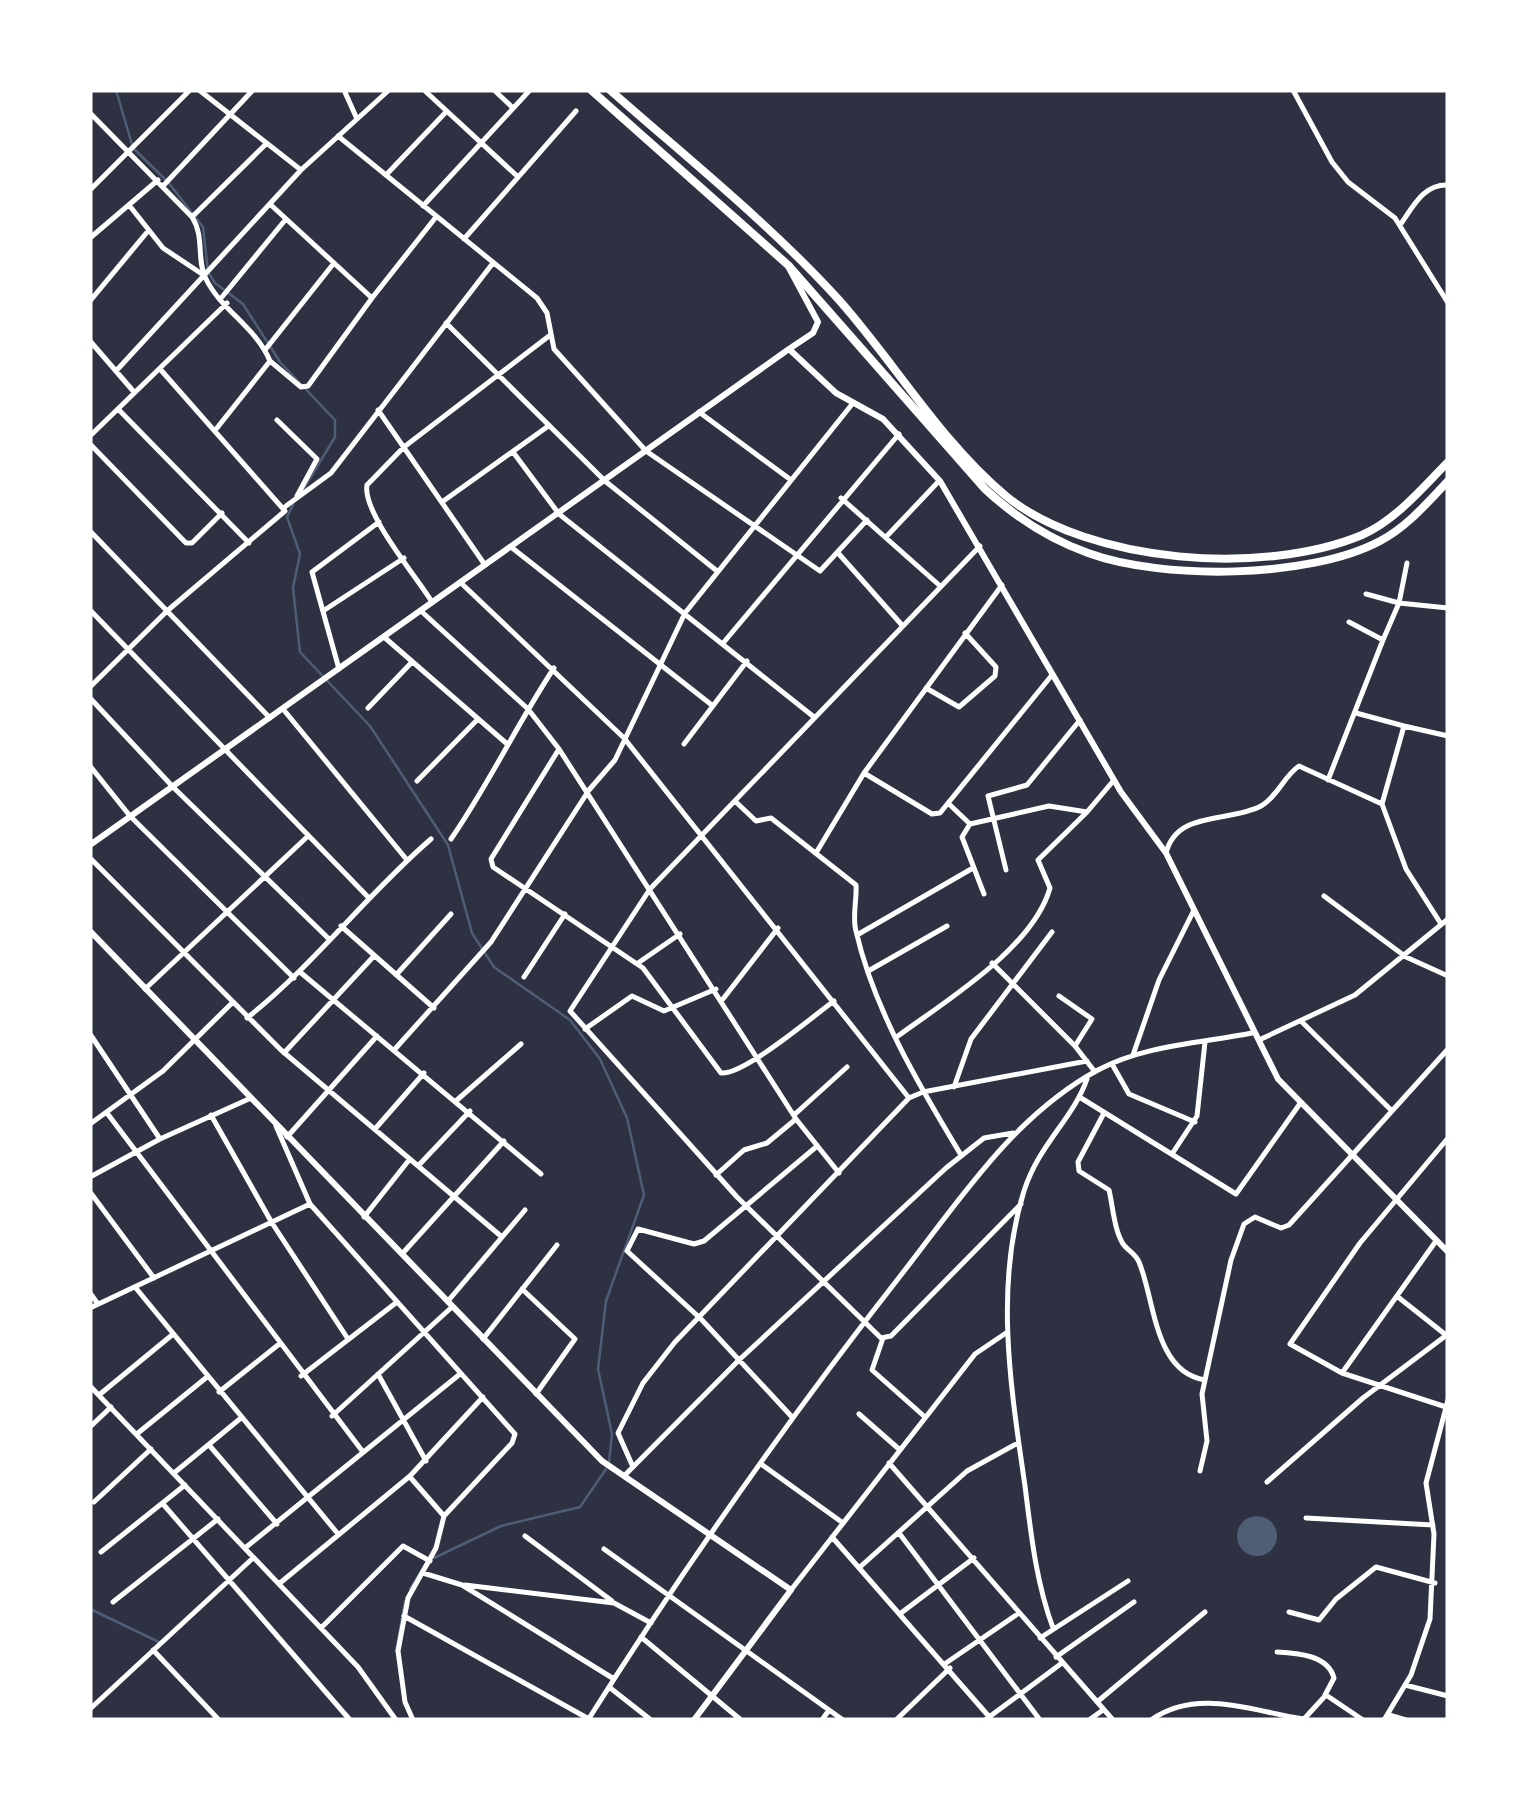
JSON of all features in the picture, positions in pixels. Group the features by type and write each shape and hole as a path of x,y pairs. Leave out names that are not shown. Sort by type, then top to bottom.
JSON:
{"main road":[{"path":"591,90 788,266 985,489 1039,530 1086,552 1166,568 1274,567 1326,560 1389,536 1448,482"},
{"path":"610,90 782,243 838,300 991,481 1028,511 1074,534 1151,553 1220,557 1309,550 1380,525 1448,462"}],"street":[{"path":"90,189 190,90"},
{"path":"199,90 301,170"},
{"path":"90,238 160,183 254,90"},
{"path":"344,90 358,120"},
{"path":"116,371 301,170 389,90"},
{"path":"424,90 518,177"},
{"path":"494,90 513,108"},
{"path":"423,206 530,90"},
{"path":"1293,90 1332,162 1400,226 1448,303"},
{"path":"386,175 446,111"},
{"path":"464,239 576,111"},
{"path":"90,113 192,217 200,229 204,276"},
{"path":"338,136 542,304 558,355 646,451 756,523 820,571 840,554 867,520"},
{"path":"192,217 266,144"},
{"path":"1400,226 1424,192 1437,184 1448,185"},
{"path":"270,204 372,298"},
{"path":"129,205 177,260 204,276 270,361 301,387 308,386 436,217"},
{"path":"222,297 286,219"},
{"path":"90,302 148,231"},
{"path":"265,350 334,263"},
{"path":"90,686 167,611 283,517 285,507 322,484 493,263"},
{"path":"90,845 813,333 818,322 794,284 788,266"},
{"path":"90,436 227,304"},
{"path":"446,324 605,480 717,571"},
{"path":"432,602 379,522 366,489 404,446 549,336"},
{"path":"90,340 134,392"},
{"path":"788,348 836,393 855,401 899,434 940,480 1114,780 1149,836 1166,853 1257,1042 1299,1105 1448,1252"},
{"path":"216,428 270,361"},
{"path":"160,369 285,507"},
{"path":"396,1050 491,942 588,790 615,760 686,613 855,401"},
{"path":"118,408 249,543"},
{"path":"378,410 485,565"},
{"path":"699,412 790,480"},
{"path":"277,420 317,459 296,499"},
{"path":"442,502 547,427"},
{"path":"724,642 841,498 899,434"},
{"path":"90,444 186,543 192,543 222,513"},
{"path":"513,452 559,514 814,717"},
{"path":"886,537 940,480"},
{"path":"841,498 939,585"},
{"path":"339,669 314,569 379,522"},
{"path":"90,531 270,718"},
{"path":"883,1338 746,1207 584,1030 571,1008 650,889 980,546"},
{"path":"512,547 712,706"},
{"path":"840,554 902,624"},
{"path":"323,610 404,558"},
{"path":"1328,780 1399,603 1407,563"},
{"path":"460,582 624,738 910,1098"},
{"path":"816,854 864,772 1002,584"},
{"path":"1366,594 1399,603 1448,608"},
{"path":"90,610 368,897"},
{"path":"421,611 528,708 559,749 723,999 795,1117 839,1173"},
{"path":"1349,622 1383,640"},
{"path":"926,688 956,707 997,673 964,632"},
{"path":"384,636 506,743"},
{"path":"684,744 747,661"},
{"path":"368,708 412,662"},
{"path":"451,839 483,792 506,743 554,668"},
{"path":"864,772 932,814 948,804 982,756 1052,675"},
{"path":"90,698 174,788 329,939"},
{"path":"283,709 406,860"},
{"path":"1356,713 1448,736"},
{"path":"417,782 477,720"},
{"path":"1006,870 990,794 1027,785 1080,720"},
{"path":"1404,726 1382,804 1406,869 1441,924"},
{"path":"559,749 491,859 494,866 638,963 720,1073 728,1074 757,1056 834,1001"},
{"path":"90,766 130,816 294,978"},
{"path":"1166,853 1173,838 1188,824 1244,814 1268,801 1296,766 1382,804"},
{"path":"898,1036 992,963 1038,918 1046,903 1049,879 1038,860 1114,780"},
{"path":"736,802 756,820 771,818 856,885 857,935 870,970 923,1092 961,1155"},
{"path":"948,804 970,824"},
{"path":"984,894 962,834 970,824 1063,804 1087,812"},
{"path":"145,989 308,836"},
{"path":"247,1018 294,978 368,897 431,839"},
{"path":"90,858 284,1053 502,1236"},
{"path":"857,935 973,868"},
{"path":"1324,896 1406,957 1448,976"},
{"path":"1133,1056 1159,980 1193,912"},
{"path":"396,976 450,914"},
{"path":"524,977 566,914"},
{"path":"1257,1042 1355,994 1406,957 1448,918"},
{"path":"341,926 434,1008"},
{"path":"870,970 947,926"},
{"path":"723,999 778,928"},
{"path":"90,931 602,1461 792,1590"},
{"path":"954,1086 972,1039 1052,932"},
{"path":"638,963 680,934"},
{"path":"90,945 98,939"},
{"path":"284,1053 374,956"},
{"path":"992,963 1075,1046 1091,1074 1081,1097 1048,1138 1021,1204 1006,1332 1034,1560 1053,1628"},
{"path":"300,972 457,1100 540,1174"},
{"path":"584,1030 632,996 658,1011 672,1009 716,989"},
{"path":"1060,996 1092,1019 1075,1046"},
{"path":"90,1124 195,1043 232,1004"},
{"path":"1302,1022 1391,1110"},
{"path":"403,1615 588,1720 669,1592 792,1417 1013,1133 1091,1074 1111,1064 1133,1056 1252,1033"},
{"path":"90,1034 160,1139"},
{"path":"287,1137 378,1036"},
{"path":"1172,1154 1195,1122 1206,1042"},
{"path":"457,1100 521,1044"},
{"path":"1200,1471 1207,1441 1202,1404 1206,1380 1231,1260 1246,1220 1255,1217 1281,1228 1289,1225 1448,1050"},
{"path":"633,1467 619,1440 621,1425 655,1367 910,1098 923,1092 1087,1061"},
{"path":"1111,1064 1128,1094 1195,1122"},
{"path":"716,1175 744,1150 767,1143 847,1067"},
{"path":"375,1130 424,1073"},
{"path":"1081,1097 1236,1194 1299,1105"},
{"path":"90,1177 160,1139 251,1098"},
{"path":"418,1166 470,1111"},
{"path":"107,1113 300,1376 362,1452"},
{"path":"1104,1113 1078,1162 1079,1172 1107,1186 1119,1235 1138,1260 1160,1335 1173,1359 1186,1375 1206,1380"},
{"path":"210,1116 272,1223 348,1340"},
{"path":"276,1126 310,1204 513,1429 515,1438 444,1516 430,1561 403,1615 398,1640 401,1678 413,1720"},
{"path":"624,1476 740,1360 961,1155 990,1135 1013,1133"},
{"path":"1406,1720 1386,1718 1406,1685 1430,1619 1435,1583 1433,1525 1426,1483 1447,1404 1342,1373 1290,1344 1360,1244 1448,1138"},
{"path":"402,1254 505,1141"},
{"path":"1440,1146 1448,1154"},
{"path":"792,1417 700,1319 628,1256 632,1232 638,1229 699,1243 816,1147"},
{"path":"364,1217 410,1159"},
{"path":"90,1192 154,1278"},
{"path":"90,1308 310,1204"},
{"path":"925,1417 874,1373 871,1365 883,1338 908,1319 1021,1204"},
{"path":"332,1416 425,1331 526,1210"},
{"path":"1342,1373 1436,1241"},
{"path":"483,1339 557,1245"},
{"path":"135,1288 338,1534"},
{"path":"522,1289 575,1339 536,1394"},
{"path":"90,1293 98,1304"},
{"path":"1267,1482 1380,1386 1448,1335 1398,1296"},
{"path":"300,1376 397,1302"},
{"path":"694,1720 975,1354 1006,1332"},
{"path":"99,1395 172,1335"},
{"path":"219,1392 278,1346"},
{"path":"245,1548 461,1373"},
{"path":"378,1374 426,1460"},
{"path":"138,1433 207,1377"},
{"path":"90,1386 371,1682 396,1720"},
{"path":"280,1583 410,1476 483,1396"},
{"path":"90,1428 111,1407"},
{"path":"859,1414 900,1450"},
{"path":"174,1473 240,1418"},
{"path":"859,1568 980,1461 1018,1442"},
{"path":"209,1445 276,1524"},
{"path":"94,1502 151,1449"},
{"path":"889,1462 1113,1720"},
{"path":"761,1464 843,1523"},
{"path":"410,1476 444,1516"},
{"path":"102,1552 185,1485"},
{"path":"163,1504 350,1720"},
{"path":"1306,1518 1433,1525"},
{"path":"113,1602 218,1519"},
{"path":"899,1533 1040,1720"},
{"path":"525,1536 614,1603 651,1623"},
{"path":"832,1537 948,1666 988,1719 1134,1602"},
{"path":"321,1628 403,1546 430,1561"},
{"path":"604,1548 843,1720"},
{"path":"90,1709 254,1557"},
{"path":"901,1613 974,1558"},
{"path":"1290,1612 1320,1620 1336,1599 1376,1567 1435,1583"},
{"path":"423,1574 462,1585 614,1603"},
{"path":"1040,1638 1128,1581"},
{"path":"462,1585 614,1679"},
{"path":"1097,1702 1205,1612"},
{"path":"896,1720 948,1666 1019,1613"},
{"path":"641,1638 741,1720"},
{"path":"153,1650 220,1720"},
{"path":"1152,1720 1190,1705 1242,1705 1304,1719 1334,1678 1330,1668 1309,1656 1277,1652"},
{"path":"1406,1685 1448,1696"},
{"path":"609,1687 651,1720"},
{"path":"1324,1695 1363,1720"},
{"path":"822,1720 829,1710"},
{"path":"1089,1720 1104,1710"}],"water":[{"path":"1257,1516 1271,1522 1277,1536 1271,1550 1257,1556 1243,1550 1237,1536 1243,1522"}],"waterway":[{"path":"116,90 133,148 168,182 203,227 208,272 215,283 243,304 280,362 335,420 335,437 303,490"},
{"path":"293,505 287,517 300,554 293,588 300,652 370,726 448,845 472,933 494,967 570,1020 600,1059 627,1118 644,1195 606,1301 598,1369 612,1434 609,1462"},
{"path":"434,1558 501,1526 580,1507 606,1469"},
{"path":"410,1589 427,1562"},
{"path":"396,1651 405,1601"},
{"path":"90,1609 161,1643"}]}
